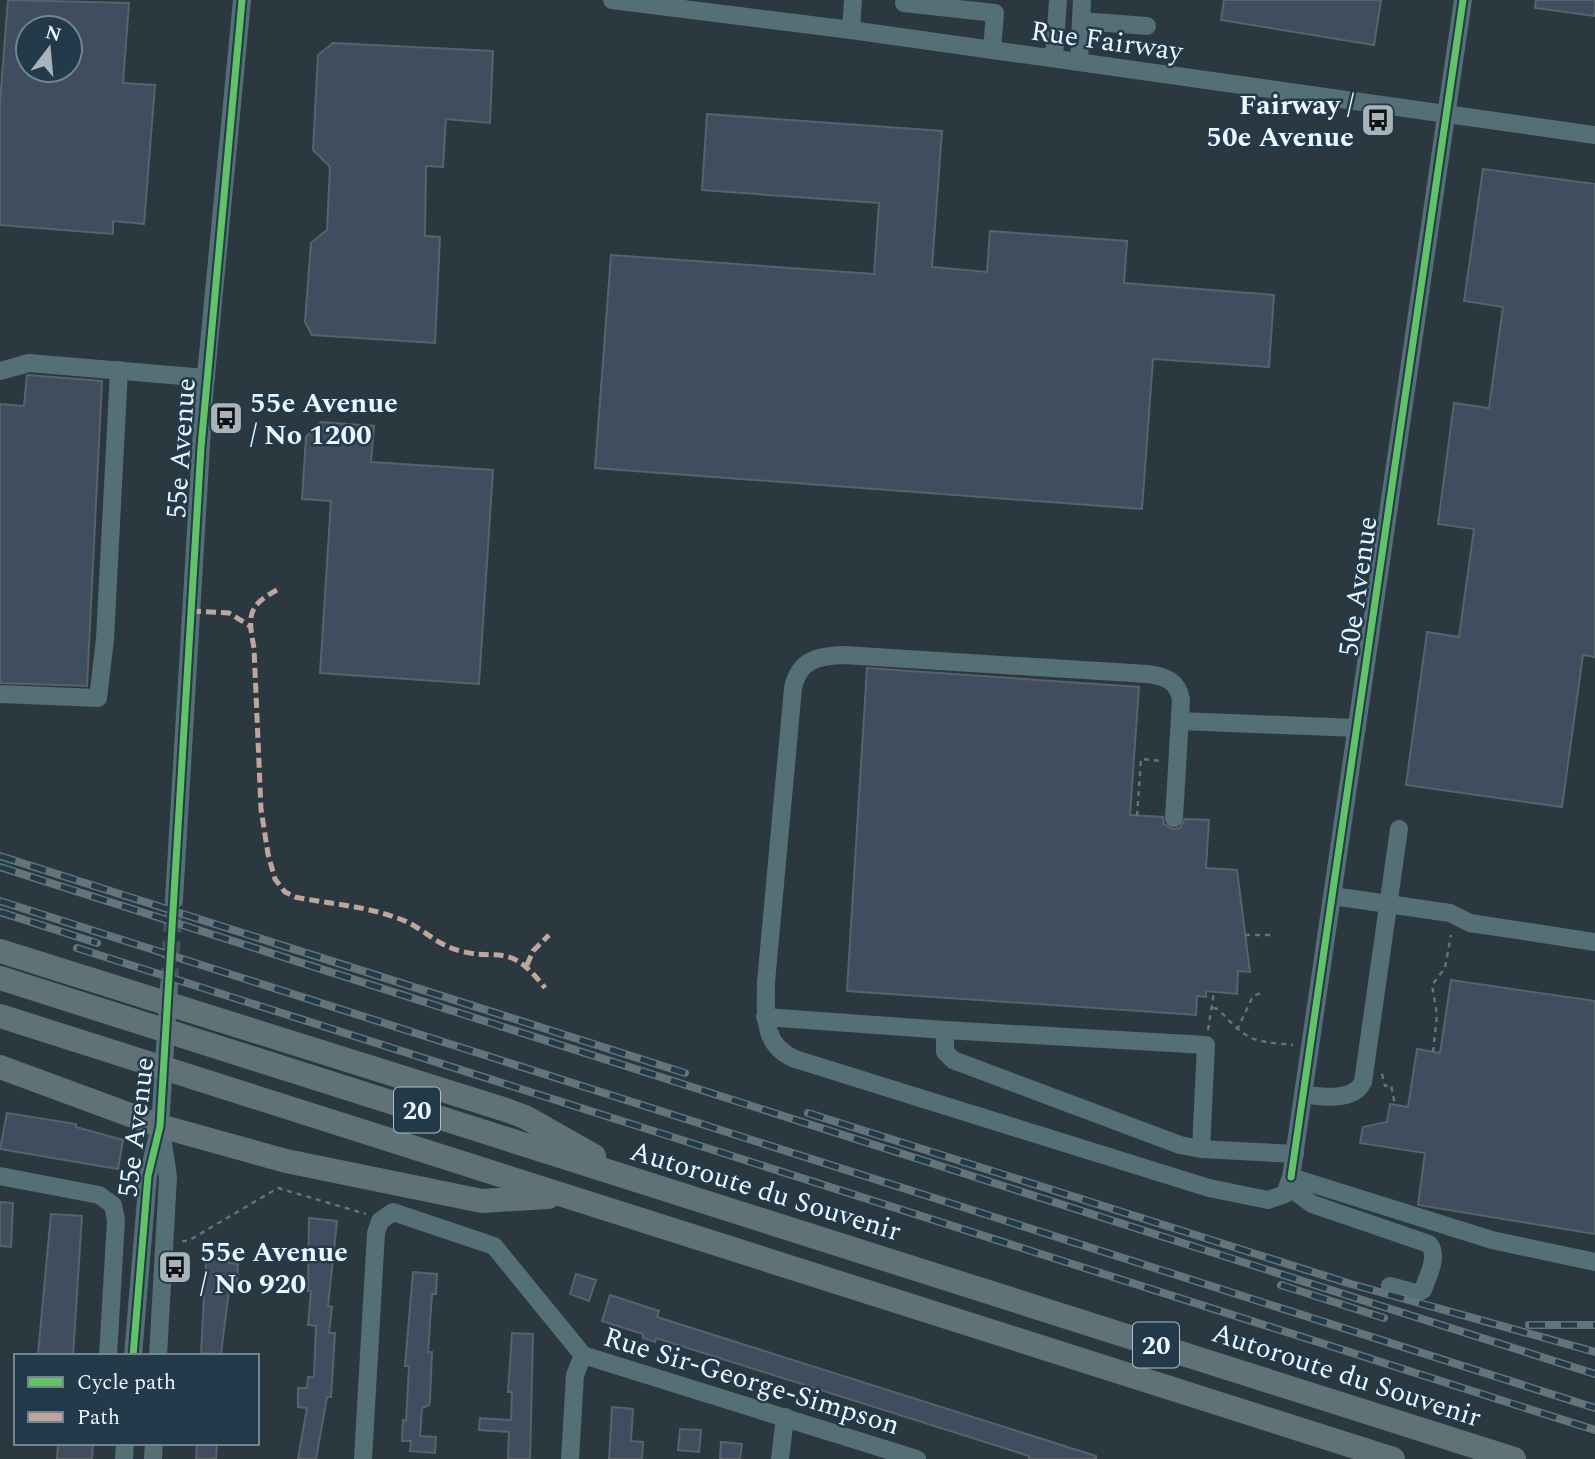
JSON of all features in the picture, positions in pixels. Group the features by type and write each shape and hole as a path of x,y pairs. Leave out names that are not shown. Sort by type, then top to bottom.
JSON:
{"highway":[{"path":"0,951 169,995 525,1117 640,1182"},
{"name":"Autoroute du Souvenir","path":"0,978 1514,1459"},
{"name":"20","path":"0,1016 1393,1459"},
{"path":"0,1067 160,1126 286,1161 482,1202 563,1195"}],"street":[{"name":"55e Avenue","path":"174,900 206,378 242,0"},
{"name":"Rue Fairway","path":"612,0 851,30 1595,135"},
{"path":"851,30 853,0"},
{"path":"1054,58 1058,0"},
{"path":"1079,62 1082,0"},
{"name":"50e Avenue","path":"1290,1182 1463,0"},
{"path":"904,3 995,13 992,50"},
{"path":"1081,21 1147,26"},
{"path":"0,371 29,363 206,378"},
{"path":"0,694 98,698 105,639 120,370"},
{"path":"1174,818 1180,721 1179,691 1168,678 1158,675 844,655 821,657 804,664 793,688 765,1017 773,1044 795,1059 1214,1190 1268,1200 1285,1194 1290,1182"},
{"path":"1180,721 1357,728"},
{"path":"1303,1094 1348,1094 1357,1091 1363,1082 1399,829"},
{"path":"1333,896 1455,915 1469,923 1595,942"},
{"name":"55e Avenue","path":"133,1354 148,1176 160,1126 169,995"},
{"path":"765,1017 1206,1045 1201,1149"},
{"path":"945,1030 945,1052 953,1060 1180,1145 1201,1149 1295,1154"},
{"name":"55e Avenue","path":"158,1347 167,1177 160,1126"},
{"name":"55e Avenue","path":"0,1176 99,1195 113,1205 116,1220 108,1354"},
{"path":"1290,1182 1492,1240 1595,1262"},
{"path":"1290,1182 1312,1204 1429,1244 1434,1250 1433,1258 1423,1290 1416,1293 1390,1286"},
{"name":"Rue Sir-George-Simpson","path":"374,1217 400,1213 488,1241 500,1251 583,1355 917,1459"},
{"path":"363,1459 376,1233 374,1217"},
{"path":"135,1336 158,1347"},
{"path":"570,1459 575,1375 583,1355"},
{"path":"780,1459 785,1418"}],"path":[{"path":"1137,816 1141,759 1153,760"},
{"path":"1433,1052 1437,1015 1432,985 1445,968 1455,915"},
{"path":"1245,934 1271,935"},
{"path":"1208,1037 1214,992"},
{"path":"1237,1030 1253,996 1264,992"},
{"path":"1213,1008 1218,1009 1237,1030 1253,1041 1293,1045"},
{"path":"1380,1065 1385,1086 1391,1085 1395,1105"},
{"path":"178,1241 188,1241 278,1188 374,1217"}],"building":[{"path":"8,0 129,3 123,83 155,85 144,224 113,221 113,234 0,225 0,102"},
{"path":"1224,0 1381,0 1374,45 1221,20"},
{"path":"1536,0 1595,0 1595,16 1535,8"},
{"path":"333,43 493,51 490,123 446,119 443,167 426,166 425,236 440,237 435,343 312,335 305,322 311,243 327,230 330,167 313,150 318,55"},
{"path":"707,114 942,131 932,267 987,272 990,231 1127,241 1124,283 1274,295 1269,367 1153,359 1142,509 595,468 611,255 874,274 879,203 702,190"},
{"path":"1483,169 1595,184 1595,657 1583,655 1562,807 1406,785 1427,632 1459,637 1474,529 1438,524 1454,403 1489,408 1503,307 1464,301"},
{"path":"27,375 102,381 87,686 0,683 0,404 24,406"},
{"path":"321,422 374,426 371,462 493,470 479,684 320,673 331,501 302,499 306,437"},
{"path":"867,668 1139,687 1130,815 1163,817 1164,824 1173,829 1180,828 1185,819 1209,820 1206,868 1237,870 1250,972 1238,971 1237,994 1206,991 1206,997 1197,996 1196,1015 847,991"},
{"path":"1451,980 1595,1001 1595,1234 1418,1205 1425,1153 1360,1143 1363,1127 1387,1122 1390,1104 1408,1107 1417,1049 1440,1053"},
{"path":"7,1113 76,1124 76,1127 123,1140 118,1169 0,1149"},
{"path":"0,1202 13,1203 11,1247 0,1246"},
{"path":"51,1214 82,1216 73,1354 38,1354"},
{"path":"309,1218 337,1221 328,1306 332,1307 329,1333 335,1333 331,1397 327,1397 316,1459 298,1459 307,1408 298,1407 298,1388 307,1388 308,1377 314,1377 316,1326 308,1325 311,1291 308,1291"},
{"path":"209,1251 230,1252 229,1263 238,1264 237,1282 230,1282 221,1354 201,1353 206,1261"},
{"path":"413,1272 437,1274 436,1294 432,1294 428,1352 432,1352 430,1400 429,1405 422,1408 420,1436 436,1437 435,1453 410,1451 411,1441 402,1441 403,1420 406,1421 409,1366 405,1366"},
{"path":"576,1274 596,1280 589,1301 570,1294"},
{"path":"610,1295 659,1311 657,1317 1096,1456 1096,1459 1029,1459 1029,1456 656,1338 655,1342 643,1338 643,1334 602,1321"},
{"path":"512,1333 533,1334 530,1459 508,1459 509,1432 479,1430 480,1418 511,1420 512,1392 508,1392"},
{"path":"612,1407 633,1409 631,1441 643,1442 642,1459 609,1459"},
{"path":"680,1429 701,1430 699,1452 678,1450"},
{"path":"721,1442 742,1444 740,1459 720,1459"},
{"path":"58,1445 93,1445 92,1459 57,1459"},
{"path":"197,1445 217,1445 216,1459 196,1459"}],"tunnel":[{"path":"169,986 174,900"}],"railway":[{"path":"0,856 685,1073"},
{"path":"0,867 1595,1374"},
{"path":"0,901 1595,1408"},
{"path":"0,912 97,943"},
{"path":"77,948 1595,1430"},
{"path":"808,1113 1351,1284 1595,1352"},
{"path":"1281,1285 1384,1318"},
{"path":"1529,1325 1595,1325"}],"marked path":[{"path":"277,590 260,601 251,620 261,809 275,879 285,892 295,897 387,915 407,922 451,948 467,953 510,957 532,972 545,988"},
{"path":"191,611 229,613 250,626"},
{"path":"527,965 533,951 549,935"}],"cycle path":[{"path":"133,1354 148,1176 160,1126 201,447 242,0"},
{"path":"1291,1177 1463,0"}],"place":[{"name":"Fairway / 50e Avenue","path":"1378,120"},
{"name":"55e Avenue / No 1200","path":"226,418"},
{"name":"55e Avenue / No 920","path":"175,1267"}]}
